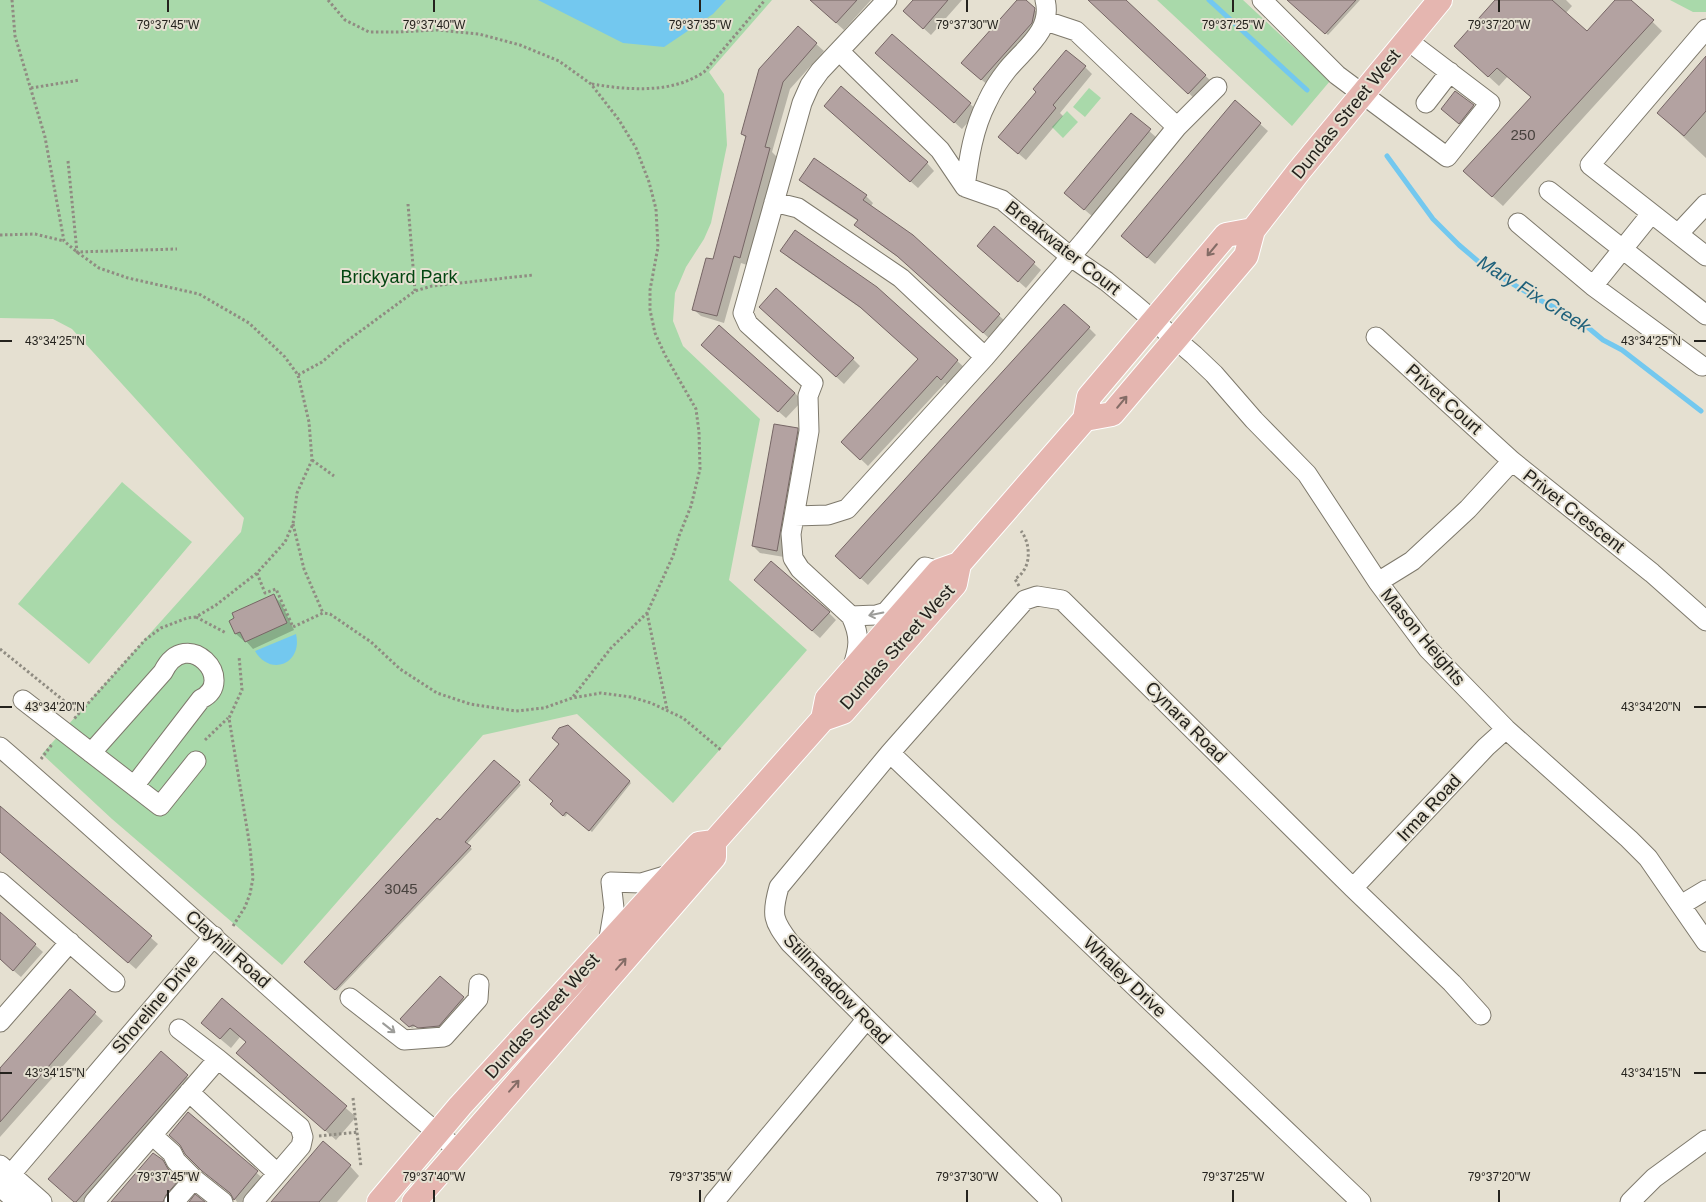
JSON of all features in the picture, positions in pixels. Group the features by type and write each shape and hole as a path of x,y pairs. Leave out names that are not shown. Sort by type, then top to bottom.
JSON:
{"main road":[{"name":"Dundas Street West","path":"1085,419 1112,414 1246,256 1253,230 1299,171 1440,0"},
{"name":"Dundas Street West","path":"823,719 827,699 1085,419 1089,397 1226,235 1253,230"},
{"name":"Dundas Street West","path":"379,1202 499,1063 699,844 714,842 823,719 843,712 955,584 949,568"},
{"name":"Dundas Street West","path":"414,1202 714,857 714,842"}],"street":[{"path":"851,672 858,651 859,640 856,626 851,616 800,569 793,558 791,534 809,431 808,396 813,382 748,324 744,314 802,103 810,85 820,71 887,0"},
{"path":"965,187 971,147 986,103 1007,70 1040,32 1046,21 1047,8 1045,0"},
{"path":"1262,0 1337,75 1447,157 1490,103 1407,40"},
{"path":"1046,21 1076,31 1177,127"},
{"path":"1706,29 1590,164 1706,256"},
{"path":"839,51 940,150 965,187"},
{"path":"1426,103 1450,72"},
{"path":"795,516 828,515 847,509 985,357 1177,127 1217,87"},
{"name":"Breakwater Court","path":"965,187 1002,200 1154,320"},
{"path":"1549,191 1706,315"},
{"path":"774,202 798,208 901,278 985,357"},
{"path":"1678,234 1706,204"},
{"path":"1593,286 1651,214"},
{"path":"1518,223 1593,286 1702,366"},
{"name":"Mason Heights","path":"1154,320 1214,374 1254,420 1307,474 1378,582 1428,649 1506,729 1648,858 1706,942"},
{"name":"Privet Court","path":"1376,337 1512,460"},
{"name":"Privet Crescent","path":"1378,582 1412,562 1468,509 1512,460 1652,573 1706,621"},
{"path":"851,616 876,615 886,612 925,567 949,568"},
{"name":"Cynara Road","path":"1025,600 1038,596 1062,600 1353,888 1452,983 1480,1015"},
{"path":"890,753 1025,600"},
{"path":"92,753 174,657 184,653 196,654 205,661 212,668 214,675 213,690 208,696 201,699 134,786"},
{"path":"23,700 160,806 196,761"},
{"name":"Irma Road","path":"1353,888 1486,747 1506,729"},
{"name":"Clayhill Road","path":"0,747 214,936 326,1038 458,1150"},
{"name":"Stillmeadow Road","path":"890,753 778,887 774,905 776,924 790,943 866,1020 1052,1202"},
{"name":"Whaley Drive","path":"890,753 1360,1202"},
{"path":"608,944 614,908 611,882 641,882 671,874"},
{"path":"0,882 115,982"},
{"path":"1681,906 1706,890"},
{"name":"Shoreline Drive","path":"3,1178 214,936"},
{"path":"0,1022 70,942"},
{"path":"350,998 404,1040 444,1037 478,998 479,984"},
{"path":"721,1199 866,1020"},
{"path":"179,1029 300,1127 303,1137 300,1146 253,1202"},
{"path":"94,1202 218,1059"},
{"path":"189,1092 277,1173"},
{"path":"152,1135 172,1153 176,1161 194,1179 224,1202"},
{"path":"1630,1202 1654,1178 1706,1140"},
{"path":"3,1178 18,1202"},
{"path":"3,1178 42,1202"},
{"path":"174,1202 194,1179"}],"path":[{"path":"12,0 15,36 45,137 64,241"},
{"path":"328,0 345,20 369,32 437,30 479,34 520,45 559,61 591,84 618,120 636,148 649,182 656,209 658,247 650,290 650,310 654,333 696,409 700,469 691,506 673,556 647,613 611,648 572,698"},
{"path":"591,84 618,88 657,88 692,80 704,72 766,0"},
{"path":"30,88 80,80"},
{"path":"68,161 77,252"},
{"path":"408,204 415,290"},
{"path":"0,235 35,234 64,241 99,268 128,278 199,294 249,323 285,357 298,375 309,422 312,460 297,493 294,524 304,569 323,613"},
{"path":"77,252 177,249"},
{"path":"298,375 322,362 415,290 432,286 533,275"},
{"path":"312,460 334,476"},
{"path":"41,759 63,731 145,640 161,628 187,618 196,617 216,605 257,573 285,542 294,524"},
{"path":"1021,531 1026,538 1028,560 1024,570 1015,579 1025,600"},
{"path":"257,573 266,593 276,589 293,627 323,613 330,614 370,642 400,668 437,693 470,704 516,711 544,708 572,698 601,693 631,697 667,709 683,718 721,750"},
{"path":"647,613 667,709"},
{"path":"196,617 226,633"},
{"path":"0,649 79,713"},
{"path":"204,740 228,718 242,690 239,656"},
{"path":"228,718 250,848 253,878 245,907 233,926"},
{"path":"354,1098 361,1168"},
{"path":"303,1137 358,1132"}],"green space":[{"name":"Brickyard Park","path":"0,0 772,0 709,72 724,94 727,145 711,223 704,239 686,267 675,293 673,321 683,346 760,419 729,580 807,650 673,803 577,714 483,735 282,965 112,819 42,754 241,532 244,518 72,329 53,319 0,318"},
{"path":"1157,0 1243,0 1330,81 1292,126"},
{"path":"1670,0 1706,0 1706,12 1693,12"},
{"path":"1089,88 1101,98 1085,117 1073,107"},
{"path":"1067,111 1078,122 1063,138 1052,127"},
{"path":"122,482 192,542 89,664 18,604"}],"water":[{"path":"538,0 726,0 713,14 664,47 623,43"},
{"path":"296,634 297,644 295,653 284,664 269,664 261,659 255,651"}],"building":[{"path":"810,0 857,0 836,23"},
{"path":"913,0 948,0 923,29 903,11"},
{"path":"1017,0 1026,0 1035,8 1032,23 981,80 961,63"},
{"path":"1088,0 1126,0 1206,75 1188,94"},
{"path":"1287,0 1356,0 1325,34"},
{"path":"1495,0 1552,0 1587,31 1615,0 1631,0 1654,20 1492,197 1463,171 1531,97 1497,68 1488,77 1454,46"},
{"path":"798,26 817,43 783,82 765,147 770,148 740,258 734,256 717,316 692,310 706,258 713,259 746,136 741,134 759,69"},
{"path":"892,34 971,103 954,123 875,53"},
{"path":"1066,50 1086,66 1053,105 1056,108 1018,154 998,137 1036,92 1033,89"},
{"path":"1706,56 1706,111 1684,136 1657,113"},
{"path":"841,86 928,162 910,182 824,106"},
{"path":"1455,91 1474,105 1459,124 1441,109"},
{"path":"1235,100 1261,123 1147,258 1121,236"},
{"path":"1131,113 1151,129 1084,210 1064,193"},
{"path":"814,158 867,195 863,200 913,235 1000,314 983,333 897,256 854,225 858,220 799,180"},
{"path":"994,226 1035,262 1018,282 977,246"},
{"path":"795,230 877,287 958,360 941,380 937,376 860,460 841,442 918,359 860,307 780,251"},
{"path":"776,288 854,358 836,377 759,307"},
{"path":"1064,304 1090,327 860,579 835,556"},
{"path":"719,325 795,393 778,412 701,345"},
{"path":"774,424 798,428 777,551 752,546"},
{"path":"771,561 830,612 812,631 754,580"},
{"path":"274,594 287,623 245,642 240,632 235,634 229,621 234,618 232,613"},
{"path":"568,725 630,781 589,831 566,812 563,816 550,804 553,801 529,780 559,744 552,738 559,728"},
{"path":"494,760 520,782 465,842 471,846 335,990 304,962 437,818 440,820"},
{"path":"0,806 152,936 128,963 0,852"},
{"path":"0,912 36,944 13,971 0,959"},
{"path":"440,976 464,997 439,1026 418,1028 413,1025 409,1027 400,1019"},
{"path":"70,989 96,1012 0,1122 0,1068"},
{"path":"222,998 347,1106 325,1131 236,1053 246,1042 230,1028 220,1039 201,1023"},
{"path":"161,1051 188,1075 74,1202 48,1179"},
{"path":"188,1112 258,1171 234,1200 230,1193 202,1171 185,1154 180,1145 169,1135"},
{"path":"323,1141 351,1165 319,1202 271,1202"},
{"path":"153,1153 163,1160 168,1169 179,1180 166,1195 163,1202 111,1202"},
{"path":"195,1194 205,1202 189,1202"}],"waterway":[{"name":"Mary Fix Creek","path":"1209,0 1307,90"},
{"name":"Mary Fix Creek","path":"1387,156 1433,219 1486,268 1538,299 1579,320 1603,340 1622,350 1701,411"}]}
